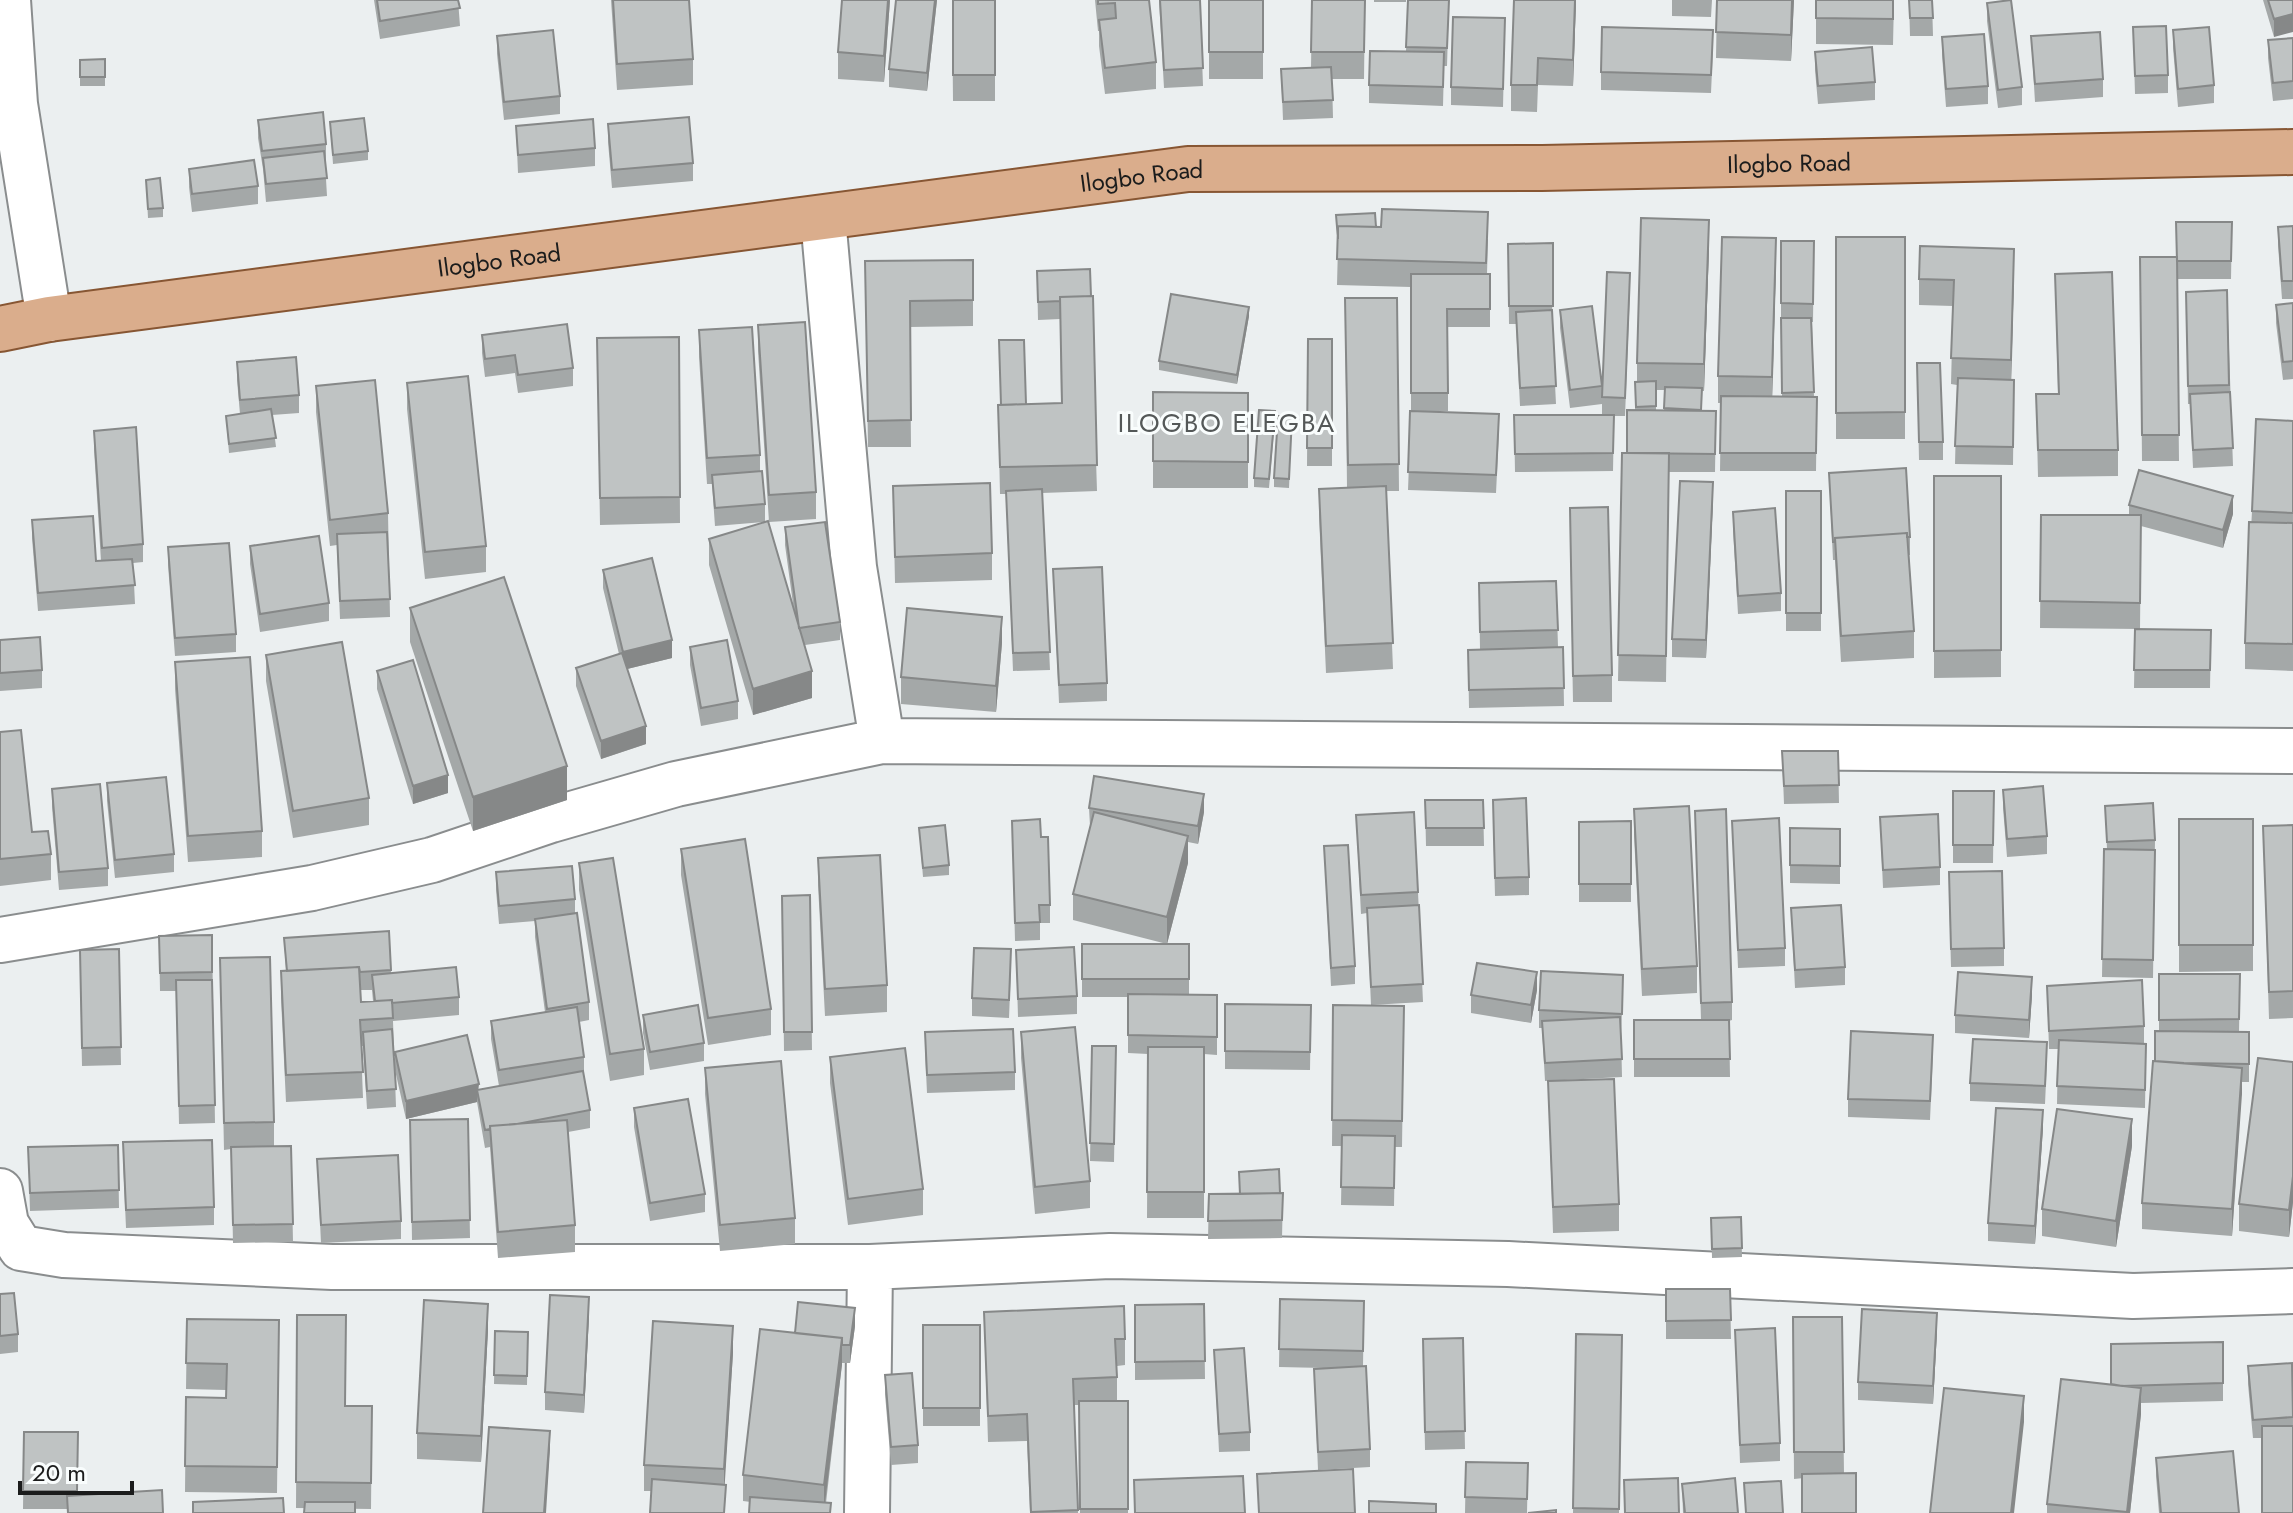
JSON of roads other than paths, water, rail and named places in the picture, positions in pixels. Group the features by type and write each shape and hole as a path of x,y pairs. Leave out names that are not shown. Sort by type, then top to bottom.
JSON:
{"main road":[{"name":"Ilogbo Road","path":"0,329 49,319 1188,169 1542,168 2293,152"}],"street":[{"path":"8,0 15,104 49,319"},
{"path":"823,218 854,567 882,741"},
{"path":"0,940 159,916 327,885 432,860 676,784 882,741 2293,751"},
{"path":"0,1191 6,1224 21,1248 64,1255 332,1267 870,1267 1110,1256 1508,1264 2133,1296 2293,1291"},
{"path":"867,1513 870,1267"}],"district":[{"name":"ILOGBO ELEGBA","path":"1227,423"}]}
